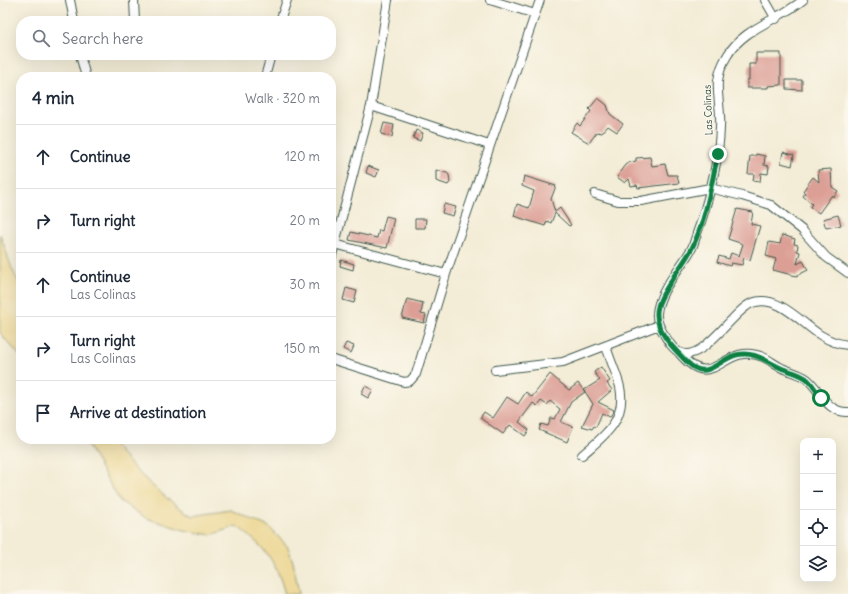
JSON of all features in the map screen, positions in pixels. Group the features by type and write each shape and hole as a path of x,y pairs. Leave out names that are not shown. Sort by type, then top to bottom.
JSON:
{"street":[{"path":"70,0 73,16"},
{"path":"134,0 135,16"},
{"path":"281,16 286,0"},
{"path":"336,232 371,106 388,0"},
{"path":"490,0 535,14"},
{"path":"336,361 404,382 413,379 419,368 446,274 489,145 540,0"},
{"path":"765,0 776,19"},
{"name":"Las Colinas","path":"803,0 790,11 745,36 727,54 721,66 717,79 716,93 720,126 718,154 710,188 692,247 665,292 658,307 657,314 659,325 671,346 688,363 698,370 706,370 716,367 735,355 751,354 763,357 780,368 799,374 808,380 828,405 837,410 848,412"},
{"path":"81,60 85,72"},
{"path":"266,72 270,60"},
{"path":"371,106 489,145"},
{"path":"595,194 618,201 641,201 710,188 770,205 802,230 826,258 848,273"},
{"path":"336,244 446,274"},
{"path":"679,353 686,354 701,349 711,341 744,307 753,302 761,301 781,307 822,337 839,344 848,345"},
{"path":"494,370 564,362 659,325"},
{"path":"582,455 614,425 621,408 620,387 606,346"}],"sand":[{"path":"0,234 16,277 16,351 0,333"},
{"path":"86,444 113,444 127,461 147,481 168,499 192,516 231,510 269,527 288,547 293,562 299,594 285,594 273,562 255,541 237,526 211,535 184,530 146,518 120,501"}],"building":[{"path":"756,53 781,53 781,85 768,86 768,88 747,88 747,80 749,80 749,64 756,64"},
{"path":"786,80 802,80 802,90 786,89"},
{"path":"598,98 607,105 610,114 623,124 617,132 608,126 602,133 597,132 589,143 571,132 577,123 580,126 591,111 589,109"},
{"path":"384,123 394,125 392,137 381,134"},
{"path":"416,130 423,133 420,141 413,138"},
{"path":"783,152 794,155 792,166 781,163"},
{"path":"756,154 765,156 764,165 769,166 768,174 761,173 760,182 753,181 754,174 748,174 750,156 755,156"},
{"path":"650,157 652,166 665,164 668,175 677,175 679,183 638,188 637,185 631,186 629,179 625,183 617,177 626,165 630,162 636,161 636,158"},
{"path":"368,166 379,170 376,177 366,173"},
{"path":"831,169 832,187 838,191 834,197 832,195 819,213 810,207 812,204 803,196 805,193 803,191 813,177 819,182 818,170"},
{"path":"436,170 449,175 450,182 448,185 436,181"},
{"path":"524,176 556,186 551,199 555,212 560,208 571,225 569,226 555,213 551,223 547,221 545,226 514,216 517,204 529,208 534,191 522,186"},
{"path":"444,204 456,207 453,216 442,213"},
{"path":"737,209 753,212 751,224 760,226 750,260 744,258 742,265 731,263 730,266 717,262 719,256 729,259 731,253 739,256 743,244 728,239"},
{"path":"838,215 841,225 826,228 823,219"},
{"path":"386,216 394,218 387,248 349,240 351,232 377,238 379,230 382,231"},
{"path":"415,219 426,219 425,228 415,228"},
{"path":"782,235 795,239 794,244 798,245 797,251 800,252 797,264 803,261 808,270 796,276 773,270 776,259 766,256 769,242 780,244"},
{"path":"341,260 354,264 353,270 340,266"},
{"path":"346,288 357,291 354,303 343,300"},
{"path":"407,299 423,303 421,314 426,315 424,323 402,318"},
{"path":"346,343 354,346 351,353 343,349"},
{"path":"601,367 610,381 607,383 612,390 598,402 614,410 610,417 602,413 596,427 594,426 592,429 582,426 593,404 584,390 600,380 594,372"},
{"path":"550,374 569,390 578,383 585,392 571,402 561,422 573,427 567,442 539,430 541,424 548,426 551,418 555,419 560,409 550,401 547,405 541,401 537,406 533,403 519,422 529,430 525,436 510,425 503,434 480,418 484,412 493,418 507,397 518,404 526,392 532,397"},
{"path":"365,386 373,390 368,398 361,394"}],"route":[{"path":"718,154 701,222 692,247 665,292 658,307 657,314 659,325 671,346 688,363 698,370 706,370 716,367 735,355 751,354 763,357 780,368 799,374 808,380 821,398"}]}
